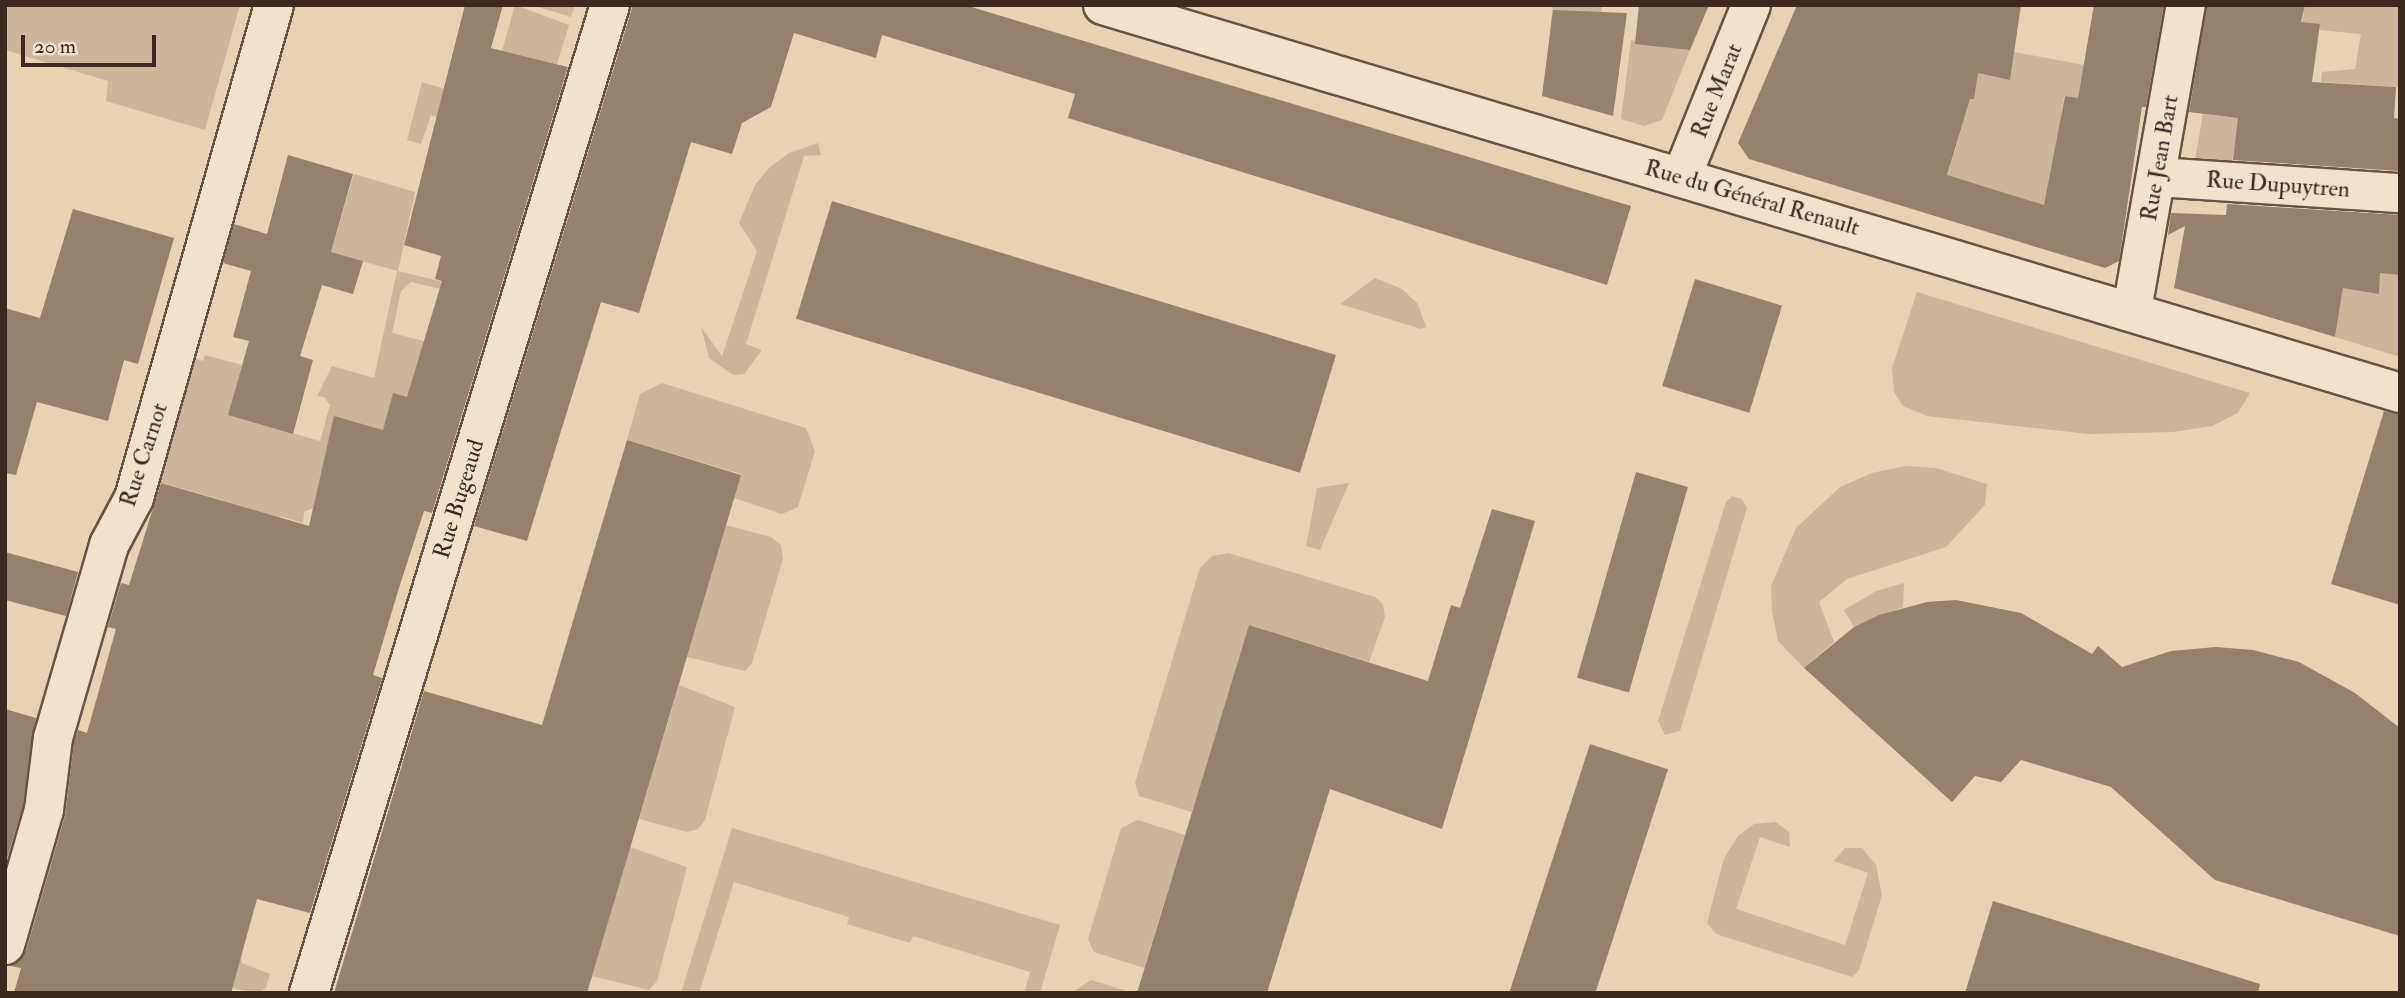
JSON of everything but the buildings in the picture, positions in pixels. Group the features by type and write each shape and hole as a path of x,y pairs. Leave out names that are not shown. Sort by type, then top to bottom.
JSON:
{"street":[{"name":"Rue Carnot","path":"5,945 44,810 53,738 109,545 134,498 274,5"},
{"name":"Rue Bugeaud","path":"309,993 610,5"},
{"name":"Rue du Général Renault","path":"1103,5 2132,310 2400,393"},
{"name":"Rue Marat","path":"1682,176 1751,5"},
{"name":"Rue Jean Bart","path":"2132,310 2186,5"},
{"name":"Rue Dupuytren","path":"2157,177 2400,193"}],"shaded area":[{"path":"5,5 240,5 205,130 106,101 108,81 5,50"},
{"path":"515,5 569,25 557,64 502,51"},
{"path":"532,5 575,5 571,17"},
{"path":"1553,5 1602,5 1596,49 1549,42"},
{"path":"2305,5 2400,5 2400,87 2321,82 2322,72 2355,69 2361,34 2319,30 2302,23"},
{"path":"1631,40 1690,50 1662,120 1644,126 1621,119"},
{"path":"2014,52 2084,65 2078,98 2064,96 2060,122 2080,227 1944,187 1970,99 1974,99 1978,69 2010,80"},
{"path":"422,82 464,95 439,118 431,115 421,144 407,140"},
{"path":"2203,114 2284,123 2245,149 2234,149 2232,163 2195,160"},
{"path":"818,143 821,155 804,156 746,344 762,350 744,374 733,375 709,358 701,327 722,356 757,251 739,223 755,185 769,168 789,153"},
{"path":"354,174 415,192 398,271 443,282 440,289 411,282 401,291 392,333 424,341 418,401 383,430 364,425 341,447 328,444 313,508 304,512 303,523 280,516 270,556 218,524 222,500 159,482 194,358 203,361 205,355 242,365 228,415 320,441 330,405 324,397 317,396 332,366 374,378 397,271 331,252"},
{"path":"2380,273 2400,274 2400,357 2335,337 2345,278 2379,294"},
{"path":"1375,278 1402,289 1418,304 1426,327 1421,329 1340,304"},
{"path":"1917,292 2250,393 2238,413 2212,426 2173,432 2089,434 1927,416 1903,406 1894,392 1892,368"},
{"path":"662,383 806,428 815,451 798,507 782,514 734,498 741,474 627,440 640,394"},
{"path":"1905,466 1936,468 1987,484 1985,505 1946,547 1847,579 1819,602 1834,642 1804,668 1778,641 1772,612 1771,586 1796,528 1840,487 1872,473"},
{"path":"1349,483 1320,550 1306,546 1317,488"},
{"path":"1732,496 1742,499 1747,508 1680,731 1665,735 1658,721 1726,502"},
{"path":"726,525 771,537 781,545 783,559 752,663 745,671 687,657"},
{"path":"1228,553 1375,597 1383,604 1385,617 1369,662 1249,625 1192,812 1139,796 1135,783 1200,568 1212,556"},
{"path":"1904,583 1903,607 1854,627 1844,610 1876,591"},
{"path":"679,685 735,707 705,820 698,829 687,832 639,819"},
{"path":"1138,820 1185,835 1144,968 1094,952 1088,939 1121,828"},
{"path":"1776,822 1789,832 1790,847 1760,837 1736,909 1845,945 1868,873 1834,861 1845,848 1862,848 1876,865 1882,895 1859,970 1852,977 1716,934 1707,923 1724,858 1738,836 1754,824"},
{"path":"732,828 1060,925 1040,993 1024,993 1030,972 913,936 910,943 847,924 849,917 734,882 699,993 681,993"},
{"path":"630,847 687,867 657,981 649,990 592,976"},
{"path":"241,951 242,963 270,974 266,988 256,993 219,985"},
{"path":"1091,980 1133,993 1071,993"}]}
